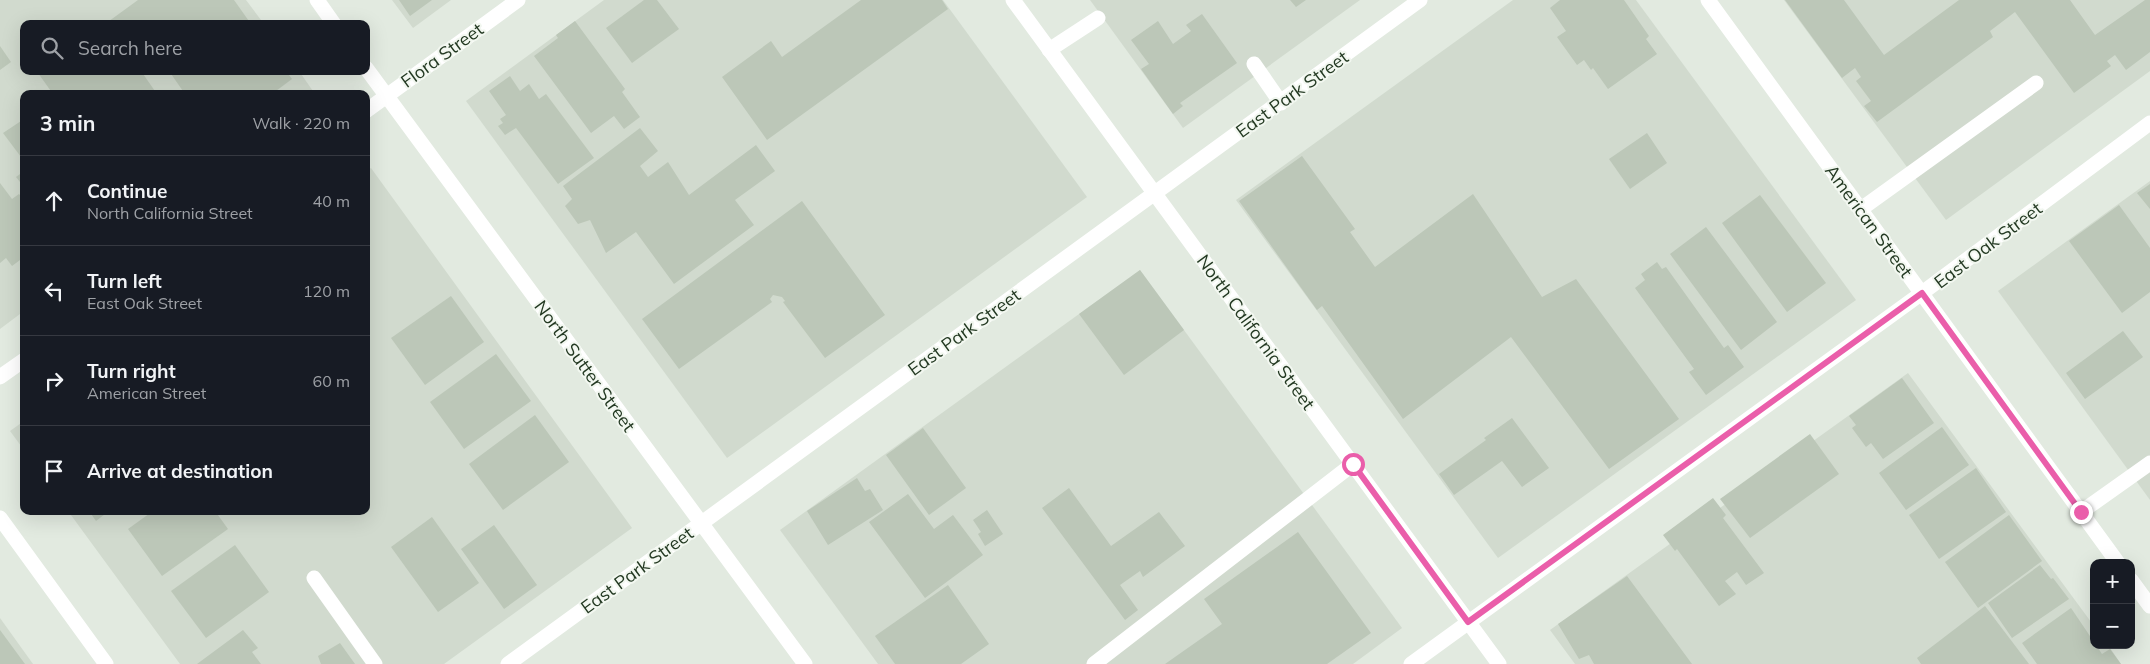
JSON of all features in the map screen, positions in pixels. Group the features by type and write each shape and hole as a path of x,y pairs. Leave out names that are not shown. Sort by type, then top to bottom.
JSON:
{"street":[{"path":"317,0 331,20"},
{"name":"Flora Street","path":"370,108 518,0"},
{"name":"North California Street","path":"1013,0 1499,664"},
{"name":"East Park Street","path":"508,664 1420,0"},
{"name":"American Street","path":"1708,0 2115,559"},
{"path":"1049,50 1098,18"},
{"path":"1254,64 1281,103"},
{"name":"North Sutter Street","path":"370,73 805,664"},
{"path":"1861,209 2036,84"},
{"name":"East Oak Street","path":"1411,664 1922,293 2150,124"},
{"path":"0,377 20,363"},
{"path":"2081,512 2150,463"},
{"path":"1094,664 1353,464"},
{"path":"0,518 106,664"},
{"path":"314,578 375,664"},
{"path":"2135,585 2150,606"}],"shaded area":[{"path":"0,0 246,0 261,20 20,20 20,75 302,75 312,90 20,90 20,314 0,329"},
{"path":"392,0 451,0 413,28"},
{"path":"604,0 943,0 1087,197 727,458 466,101"},
{"path":"1090,0 1360,0 1183,128"},
{"path":"1513,0 1636,0 1856,300 1498,558 1236,200"},
{"path":"1784,0 2150,0 2150,71 1946,220"},
{"path":"370,169 632,528 444,664 180,664 71,515 370,515"},
{"path":"2150,181 2150,500 1998,291"},
{"path":"1140,270 1402,628 1353,664 878,664 780,530"},
{"path":"1908,373 2090,621 2090,649 2111,649 2121,664 1575,664 1550,630"},
{"path":"20,424 20,445 10,431"},
{"path":"0,618 33,664 0,664"}],"building":[{"path":"138,0 234,0 248,20 110,20"},
{"path":"399,0 432,0 410,16"},
{"path":"644,0 657,0 679,29 632,63 606,28"},
{"path":"861,0 942,0 948,9 767,140 722,77 771,41 782,57"},
{"path":"1290,0 1306,0 1296,7"},
{"path":"1560,0 1624,0 1649,36 1646,39 1657,54 1608,89 1593,68 1591,70 1584,60 1577,65 1557,37 1566,31 1550,8"},
{"path":"1785,0 1844,0 1884,55 1959,0 2070,0 2095,35 2145,0 2150,0 2150,52 2126,70 2115,55 2107,61 2111,66 2074,93 2015,12 1990,31 1993,37 1877,122 1864,106 1871,101 1856,81 1861,77 1855,68 1842,78"},
{"path":"1202,14 1237,63 1180,103 1183,106 1173,114 1141,69 1149,64 1131,40 1158,21 1173,44 1191,31 1186,25"},
{"path":"575,21 625,89 622,92 640,117 624,129 614,116 591,133 534,56 558,38 556,35"},
{"path":"0,46 11,62 0,70"},
{"path":"39,75 144,75 154,90 50,90"},
{"path":"172,75 289,75 292,79 277,90 182,90"},
{"path":"510,76 520,91 529,84 539,99 546,94 594,158 558,184 516,128 505,135 498,126 503,123 500,119 506,115 489,91"},
{"path":"20,122 20,156 3,133"},
{"path":"640,128 658,151 640,166 648,177 668,162 689,195 756,145 775,171 735,200 754,225 674,284 636,232 606,253 590,220 578,224 565,206 572,199 563,186"},
{"path":"1647,133 1667,163 1630,189 1609,159"},
{"path":"1302,156 1355,229 1350,232 1375,267 1473,194 1542,297 1576,279 1679,419 1609,469 1511,337 1403,419 1322,306 1317,310 1239,201"},
{"path":"20,174 20,182 16,177"},
{"path":"0,183 12,199 19,194 20,195 20,260 12,266 6,258 0,263"},
{"path":"2150,184 2150,209 2137,193"},
{"path":"1760,195 1826,283 1787,312 1722,223"},
{"path":"802,201 885,315 825,358 783,302 785,301 782,297 773,295 770,299 772,302 679,369 642,319"},
{"path":"2119,205 2150,248 2150,292 2122,313 2069,241"},
{"path":"1706,227 1777,322 1741,350 1670,254"},
{"path":"1657,262 1662,269 1666,267 1724,348 1728,345 1744,367 1706,395 1689,372 1694,369 1635,288 1645,280 1641,274"},
{"path":"1140,270 1184,330 1124,375 1079,314"},
{"path":"451,296 484,342 425,385 391,338"},
{"path":"2123,331 2143,357 2085,399 2066,373"},
{"path":"496,354 531,401 464,449 430,402"},
{"path":"1902,378 1934,423 1883,459 1871,443 1866,447 1852,428 1856,425 1849,416"},
{"path":"535,415 569,462 503,510 469,464"},
{"path":"1512,418 1549,468 1522,487 1502,461 1454,495 1439,474 1486,440 1484,438"},
{"path":"1942,427 1969,465 1906,510 1879,473"},
{"path":"923,428 966,488 929,515 886,455"},
{"path":"1810,434 1839,474 1750,538 1720,499"},
{"path":"1976,468 2006,512 1939,559 1909,515"},
{"path":"857,478 865,491 870,489 883,510 828,545 807,511"},
{"path":"1069,488 1111,546 1159,512 1185,546 1143,577 1140,571 1120,585 1138,610 1125,620 1042,508"},
{"path":"908,494 934,529 953,515 983,555 925,598 869,522"},
{"path":"1713,498 1726,515 1723,518 1764,573 1746,585 1737,572 1725,581 1736,594 1719,606 1677,549 1675,551 1663,535"},
{"path":"987,510 1003,534 985,546 978,534 981,532 973,520"},
{"path":"92,515 104,515 96,521"},
{"path":"147,515 218,515 228,529 162,576 128,529"},
{"path":"2009,515 2042,561 1978,608 1945,562"},
{"path":"432,517 479,583 438,612 391,547"},
{"path":"494,525 537,585 504,609 461,549"},
{"path":"1298,532 1371,633 1327,664 1165,664 1222,624 1204,599"},
{"path":"235,545 269,592 206,638 171,591"},
{"path":"2040,565 2069,599 2012,638 1988,603"},
{"path":"1627,576 1692,664 1594,664 1589,655 1579,659 1558,624"},
{"path":"948,585 989,644 961,664 895,664 875,636"},
{"path":"1985,606 2029,664 1921,664 1917,658"},
{"path":"2071,608 2090,636 2090,649 2099,649 2102,654 2110,649 2121,664 2037,664 2022,643"},
{"path":"0,630 25,664 0,664"},
{"path":"243,630 258,648 252,652 261,664 197,664"},
{"path":"340,643 355,664 321,664 318,656"}],"route":[{"path":"1353,464 1468,622 1922,293 2081,512"}]}
